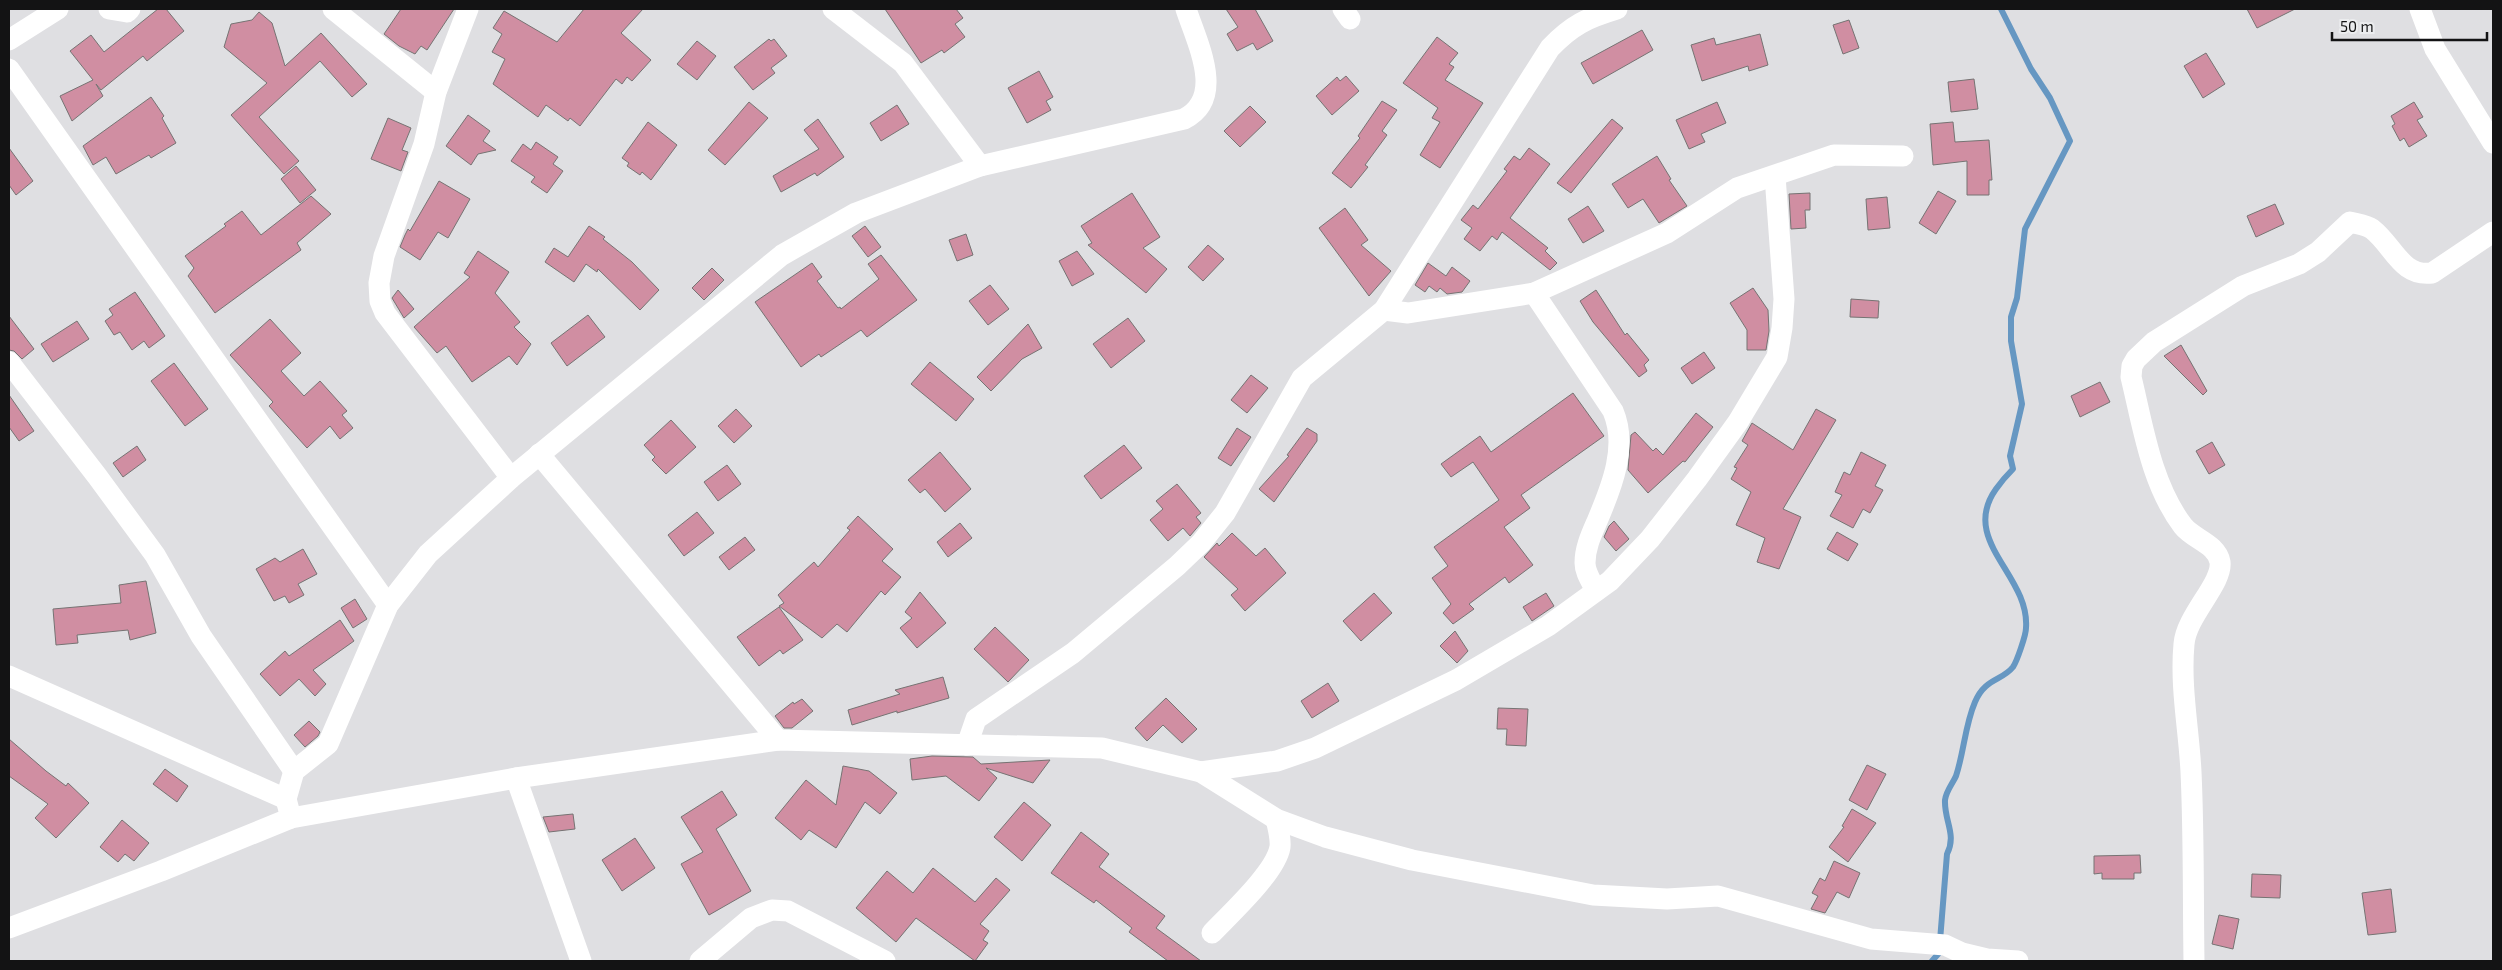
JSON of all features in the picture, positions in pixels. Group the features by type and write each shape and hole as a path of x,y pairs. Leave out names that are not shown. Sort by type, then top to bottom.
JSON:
{"street":[{"path":"9,40 58,9"},
{"path":"109,9 127,12 130,9"},
{"path":"333,9 436,92"},
{"path":"468,9 436,92 424,144 384,256 378,283 380,301 385,313 511,478"},
{"path":"834,9 903,63 980,166"},
{"path":"288,809 294,771 328,744 388,605 428,554 511,478 782,255 856,213 980,166 1184,119 1197,112 1204,99 1207,76 1186,9"},
{"path":"967,744 976,720 1073,653 1177,566 1201,543 1224,512 1302,378 1384,310 1550,48 1564,33 1579,23 1617,9"},
{"path":"2420,9 2435,49 2493,142"},
{"path":"9,69 388,605"},
{"path":"1384,310 1408,313 1534,293 1667,233 1737,188 1834,155 1903,156"},
{"path":"1201,772 1277,761 1314,748 1456,680 1548,626 1610,581 1650,539 1685,494 1738,422 1777,357 1782,328 1784,298 1775,176"},
{"path":"2194,961 2191,771 2184,699 2184,643 2191,620 2218,575 2220,562 2209,546 2183,526 2168,501 2152,462 2131,376 2132,366 2140,354 2154,342 2243,286 2298,264 2318,252 2350,222 2371,228 2409,270 2420,275 2432,273 2493,232"},
{"path":"1534,293 1613,411 1617,421 1619,440 1613,485 1588,541 1586,552 1586,572 1596,591"},
{"path":"9,362 98,476 155,556 201,636 294,771"},
{"path":"539,454 778,740"},
{"path":"9,676 288,809"},
{"path":"9,928 161,871 288,809 778,740 967,744 1017,748 1072,746 1102,748 1201,772 1276,820 1325,837 1412,860 1593,895 1667,899 1718,896 1870,939 1935,944 1980,957 2018,961"},
{"path":"516,778 581,961"},
{"path":"1212,933 1253,889 1273,864 1280,846 1276,820"},
{"path":"700,961 751,918 772,910 788,911 885,961"}],"building":[{"path":"158,9 166,9 184,31 147,61 143,56 101,90 96,84 103,96 72,121 60,96 93,80 70,51 91,35 104,52"},
{"path":"401,9 454,9 427,50 421,46 415,54 399,46 384,34"},
{"path":"584,9 643,9 621,33 651,60 632,81 627,77 622,84 616,79 580,126 570,118 568,121 546,105 538,117 493,84 505,59 492,52 502,34 493,28 504,11 557,42"},
{"path":"885,9 956,9 963,18 955,24 965,37 944,53 942,50 921,63"},
{"path":"1226,9 1255,9 1273,41 1257,50 1253,43 1237,51 1227,34 1238,27"},
{"path":"2247,9 2295,9 2257,28"},
{"path":"259,12 272,23 285,66 321,33 367,84 352,97 320,61 259,117 299,161 284,174 231,115 267,83 224,47 231,24 252,20"},
{"path":"1849,20 1859,48 1843,54 1833,25"},
{"path":"1642,30 1653,50 1593,84 1581,63"},
{"path":"1760,34 1768,65 1749,71 1748,66 1702,81 1691,45 1714,38 1716,45"},
{"path":"1437,37 1458,53 1449,64 1454,67 1445,80 1483,103 1440,168 1420,155 1440,122 1432,118 1438,108 1403,83"},
{"path":"769,39 771,41 774,39 787,56 771,68 775,73 753,90 734,67"},
{"path":"697,41 716,56 697,80 677,64"},
{"path":"2206,53 2225,84 2203,98 2184,66"},
{"path":"1039,71 1053,97 1046,101 1051,110 1027,123 1008,88"},
{"path":"1346,76 1359,91 1332,115 1316,96 1337,77 1340,81"},
{"path":"1974,79 1978,109 1951,112 1948,82"},
{"path":"151,97 164,116 162,118 176,143 151,158 149,155 116,174 106,157 93,165 83,146"},
{"path":"1382,101 1397,110 1382,131 1387,135 1365,165 1368,167 1351,188 1332,173 1360,138 1358,136"},
{"path":"749,102 768,118 725,165 708,150"},
{"path":"1717,102 1726,123 1701,134 1705,142 1689,149 1676,120"},
{"path":"2414,102 2423,117 2417,120 2427,136 2409,147 2404,138 2400,141 2392,126 2395,124 2391,116"},
{"path":"897,105 909,124 881,141 870,123"},
{"path":"1250,106 1266,122 1240,147 1224,131"},
{"path":"468,115 490,131 483,141 496,150 478,154 471,165 446,146"},
{"path":"388,118 411,128 402,150 408,152 401,171 371,159"},
{"path":"818,119 844,157 817,176 815,173 781,192 773,176 819,149 804,130"},
{"path":"1612,119 1623,128 1571,193 1557,183"},
{"path":"648,122 677,145 651,180 642,172 640,175 627,166 629,163 622,158"},
{"path":"1953,122 1955,142 1989,140 1992,180 1989,180 1989,195 1967,195 1967,161 1933,165 1930,124"},
{"path":"536,142 558,157 553,164 563,171 547,193 531,182 535,177 511,161 523,144 531,150"},
{"path":"9,148 33,181 16,195 9,185"},
{"path":"1529,148 1550,164 1510,218 1548,248 1545,251 1557,263 1550,270 1502,232 1497,240 1492,236 1480,251 1464,239 1472,228 1461,220 1473,205 1478,209 1507,171 1504,169 1514,156 1520,160"},
{"path":"1657,156 1671,179 1669,180 1687,206 1659,223 1643,199 1628,208 1612,184"},
{"path":"296,166 316,190 300,203 281,179"},
{"path":"439,181 470,199 448,238 438,232 420,260 400,247 408,229 410,231"},
{"path":"1938,191 1956,201 1936,234 1919,223"},
{"path":"1132,193 1160,237 1143,248 1167,269 1146,293 1088,245 1092,243 1081,226"},
{"path":"1810,193 1810,210 1805,210 1806,228 1791,229 1789,194"},
{"path":"311,196 331,214 297,243 301,250 215,313 188,276 194,268 185,256 226,226 224,224 242,211 261,235"},
{"path":"1887,197 1890,228 1868,230 1866,199"},
{"path":"2275,204 2284,224 2256,237 2247,216"},
{"path":"1588,206 1604,231 1583,243 1568,219"},
{"path":"1345,208 1368,240 1361,245 1391,271 1369,296 1319,228"},
{"path":"589,226 605,237 603,239 632,262 659,290 640,310 598,269 597,272 586,264 574,282 545,262 554,248 568,257"},
{"path":"865,226 881,247 868,257 852,236"},
{"path":"966,234 973,255 957,261 949,240"},
{"path":"1208,245 1224,259 1203,281 1188,267"},
{"path":"478,251 509,272 495,293 520,322 514,327 531,344 517,365 509,356 472,382 446,346 437,353 414,327 470,277 464,273"},
{"path":"1077,251 1094,274 1072,286 1059,261"},
{"path":"881,255 917,300 867,337 861,330 821,357 819,354 801,367 755,302 812,263 822,277 817,281 838,308 840,307 841,309 879,279 868,264"},
{"path":"1428,263 1446,276 1452,267 1470,281 1462,292 1447,294 1440,288 1437,292 1429,286 1425,292 1415,285"},
{"path":"712,268 724,280 704,300 692,288"},
{"path":"990,285 1009,309 988,325 969,301"},
{"path":"1753,288 1768,310 1769,331 1766,350 1747,350 1747,330 1730,303"},
{"path":"398,290 414,309 404,318 392,298"},
{"path":"1596,290 1625,335 1627,333 1649,360 1644,365 1647,371 1639,377 1593,322 1580,301"},
{"path":"135,292 165,336 149,348 144,341 132,350 120,332 114,335 105,321 113,315 109,309"},
{"path":"1851,299 1879,301 1878,318 1850,317"},
{"path":"588,315 605,337 567,366 551,343"},
{"path":"9,316 34,349 22,359 14,351 9,350"},
{"path":"1128,318 1145,341 1111,368 1093,344"},
{"path":"270,319 301,353 281,371 304,396 320,381 347,411 342,415 353,428 340,439 330,426 307,448 269,406 273,402 230,355"},
{"path":"77,321 89,339 53,362 41,344"},
{"path":"1028,324 1042,348 1022,359 991,391 977,377"},
{"path":"2181,345 2207,391 2203,395 2164,356"},
{"path":"1704,352 1715,368 1692,384 1681,368"},
{"path":"930,362 974,399 956,421 911,384"},
{"path":"174,363 208,409 185,426 151,381"},
{"path":"1251,375 1268,388 1247,413 1231,400"},
{"path":"2100,382 2110,402 2080,417 2071,396"},
{"path":"1573,393 1604,436 1521,495 1530,508 1504,527 1533,565 1509,583 1505,577 1469,604 1474,609 1453,624 1443,613 1451,604 1432,578 1448,566 1434,547 1499,500 1473,462 1451,477 1441,464 1480,436 1491,452"},
{"path":"9,395 34,431 19,441 9,427"},
{"path":"736,409 752,426 734,443 718,426"},
{"path":"1816,409 1836,420 1783,509 1801,517 1779,569 1757,562 1765,538 1736,525 1751,492 1731,479 1737,468 1734,467 1748,445 1742,441 1752,423 1793,450"},
{"path":"1696,413 1713,427 1685,462 1683,461 1648,493 1628,470 1631,435 1635,432 1653,451 1656,448 1663,455"},
{"path":"671,420 696,447 666,474 652,460 655,457 644,445"},
{"path":"1237,428 1251,437 1231,466 1218,458"},
{"path":"1307,428 1317,434 1317,441 1274,502 1259,489 1289,456 1287,455"},
{"path":"2212,442 2225,465 2209,474 2196,451"},
{"path":"1124,445 1142,468 1101,499 1084,476"},
{"path":"137,446 146,460 123,477 113,463"},
{"path":"940,452 971,489 945,512 925,489 920,493 908,480"},
{"path":"1861,452 1886,465 1875,486 1883,490 1870,513 1863,509 1853,528 1830,516 1842,495 1835,492 1844,472 1850,475"},
{"path":"727,465 741,484 718,501 704,482"},
{"path":"1177,484 1201,513 1196,517 1201,523 1190,536 1183,528 1168,541 1150,520 1163,509 1156,501"},
{"path":"697,512 714,533 684,556 668,535"},
{"path":"858,516 893,549 882,561 901,577 885,595 881,591 847,632 837,624 822,638 779,606 784,603 778,595 814,562 818,567 850,530 847,528"},
{"path":"1614,521 1629,539 1616,551 1604,537 1609,526"},
{"path":"960,523 972,538 948,557 937,542"},
{"path":"1837,532 1858,544 1848,561 1827,549"},
{"path":"1232,533 1256,556 1265,548 1286,573 1245,611 1231,595 1238,589 1204,557 1217,543 1219,546"},
{"path":"745,537 755,550 729,570 719,557"},
{"path":"303,549 317,574 298,584 304,595 289,603 285,596 274,601 256,569 275,558 280,562"},
{"path":"146,581 156,633 130,640 128,630 77,635 78,643 56,645 53,609 121,603 119,585"},
{"path":"920,592 946,623 917,648 900,628 912,618 905,612"},
{"path":"1374,593 1392,613 1361,641 1343,621"},
{"path":"1546,593 1554,606 1532,621 1523,607"},
{"path":"355,599 367,619 353,628 341,608"},
{"path":"779,607 803,640 783,654 780,650 759,666 737,637"},
{"path":"340,620 354,641 313,670 326,684 315,696 299,679 280,696 260,674 285,651 289,656"},
{"path":"995,627 1029,660 1008,682 974,649"},
{"path":"1455,631 1468,651 1457,663 1440,646"},
{"path":"943,677 949,698 852,725 848,710 900,694 895,690"},
{"path":"1328,683 1339,701 1312,718 1301,701"},
{"path":"1166,698 1197,729 1182,743 1163,725 1147,741 1135,728"},
{"path":"802,699 813,711 792,728 784,728 775,716 793,702 794,704"},
{"path":"1498,708 1528,709 1526,746 1506,745 1507,729 1497,729"},
{"path":"309,721 320,732 305,747 294,735"},
{"path":"9,739 66,786 68,783 89,803 56,838 35,818 48,804 9,776"},
{"path":"932,756 973,757 981,764 1050,760 1033,783 986,768 997,778 979,801 946,776 912,780 910,759"},
{"path":"1867,765 1886,774 1867,810 1849,800"},
{"path":"843,766 869,771 897,793 880,814 865,802 836,848 809,830 801,840 775,818 806,780 836,805"},
{"path":"165,769 188,786 177,802 153,784"},
{"path":"722,791 737,815 716,829 751,891 709,915 681,864 703,852 681,817"},
{"path":"1024,802 1051,825 1022,861 994,837"},
{"path":"1852,809 1876,823 1848,862 1829,847 1844,827 1842,826"},
{"path":"573,814 575,829 549,832 543,817"},
{"path":"122,820 149,843 134,861 125,854 118,862 100,847"},
{"path":"1081,832 1109,854 1099,867 1165,916 1156,928 1201,961 1168,961 1129,932 1132,928 1096,900 1094,903 1051,873"},
{"path":"635,838 655,868 622,891 602,860"},
{"path":"2140,855 2141,873 2134,873 2134,879 2102,879 2102,873 2094,874 2094,856"},
{"path":"1834,861 1860,873 1849,898 1837,892 1825,913 1811,909 1818,896 1812,893 1820,878 1825,881"},
{"path":"933,868 975,902 996,878 1010,890 980,924 989,931 983,940 988,943 975,961 916,918 896,942 856,908 887,871 913,893"},
{"path":"2252,874 2281,875 2280,898 2251,897"},
{"path":"2391,889 2396,932 2368,935 2362,893"},
{"path":"2219,915 2239,919 2233,949 2212,944"}],"waterway":[{"path":"1932,961 1939,953 1947,854 1951,840 1945,800 1956,776 1975,702 1984,688 2009,672 2013,667 2026,631 2024,609 2018,591 1990,542 1986,525 1987,508 1996,489 2013,469 2010,456 2022,404 2011,341 2011,317 2017,298 2025,229 2070,141 2050,98 2031,69 2001,9"}]}
